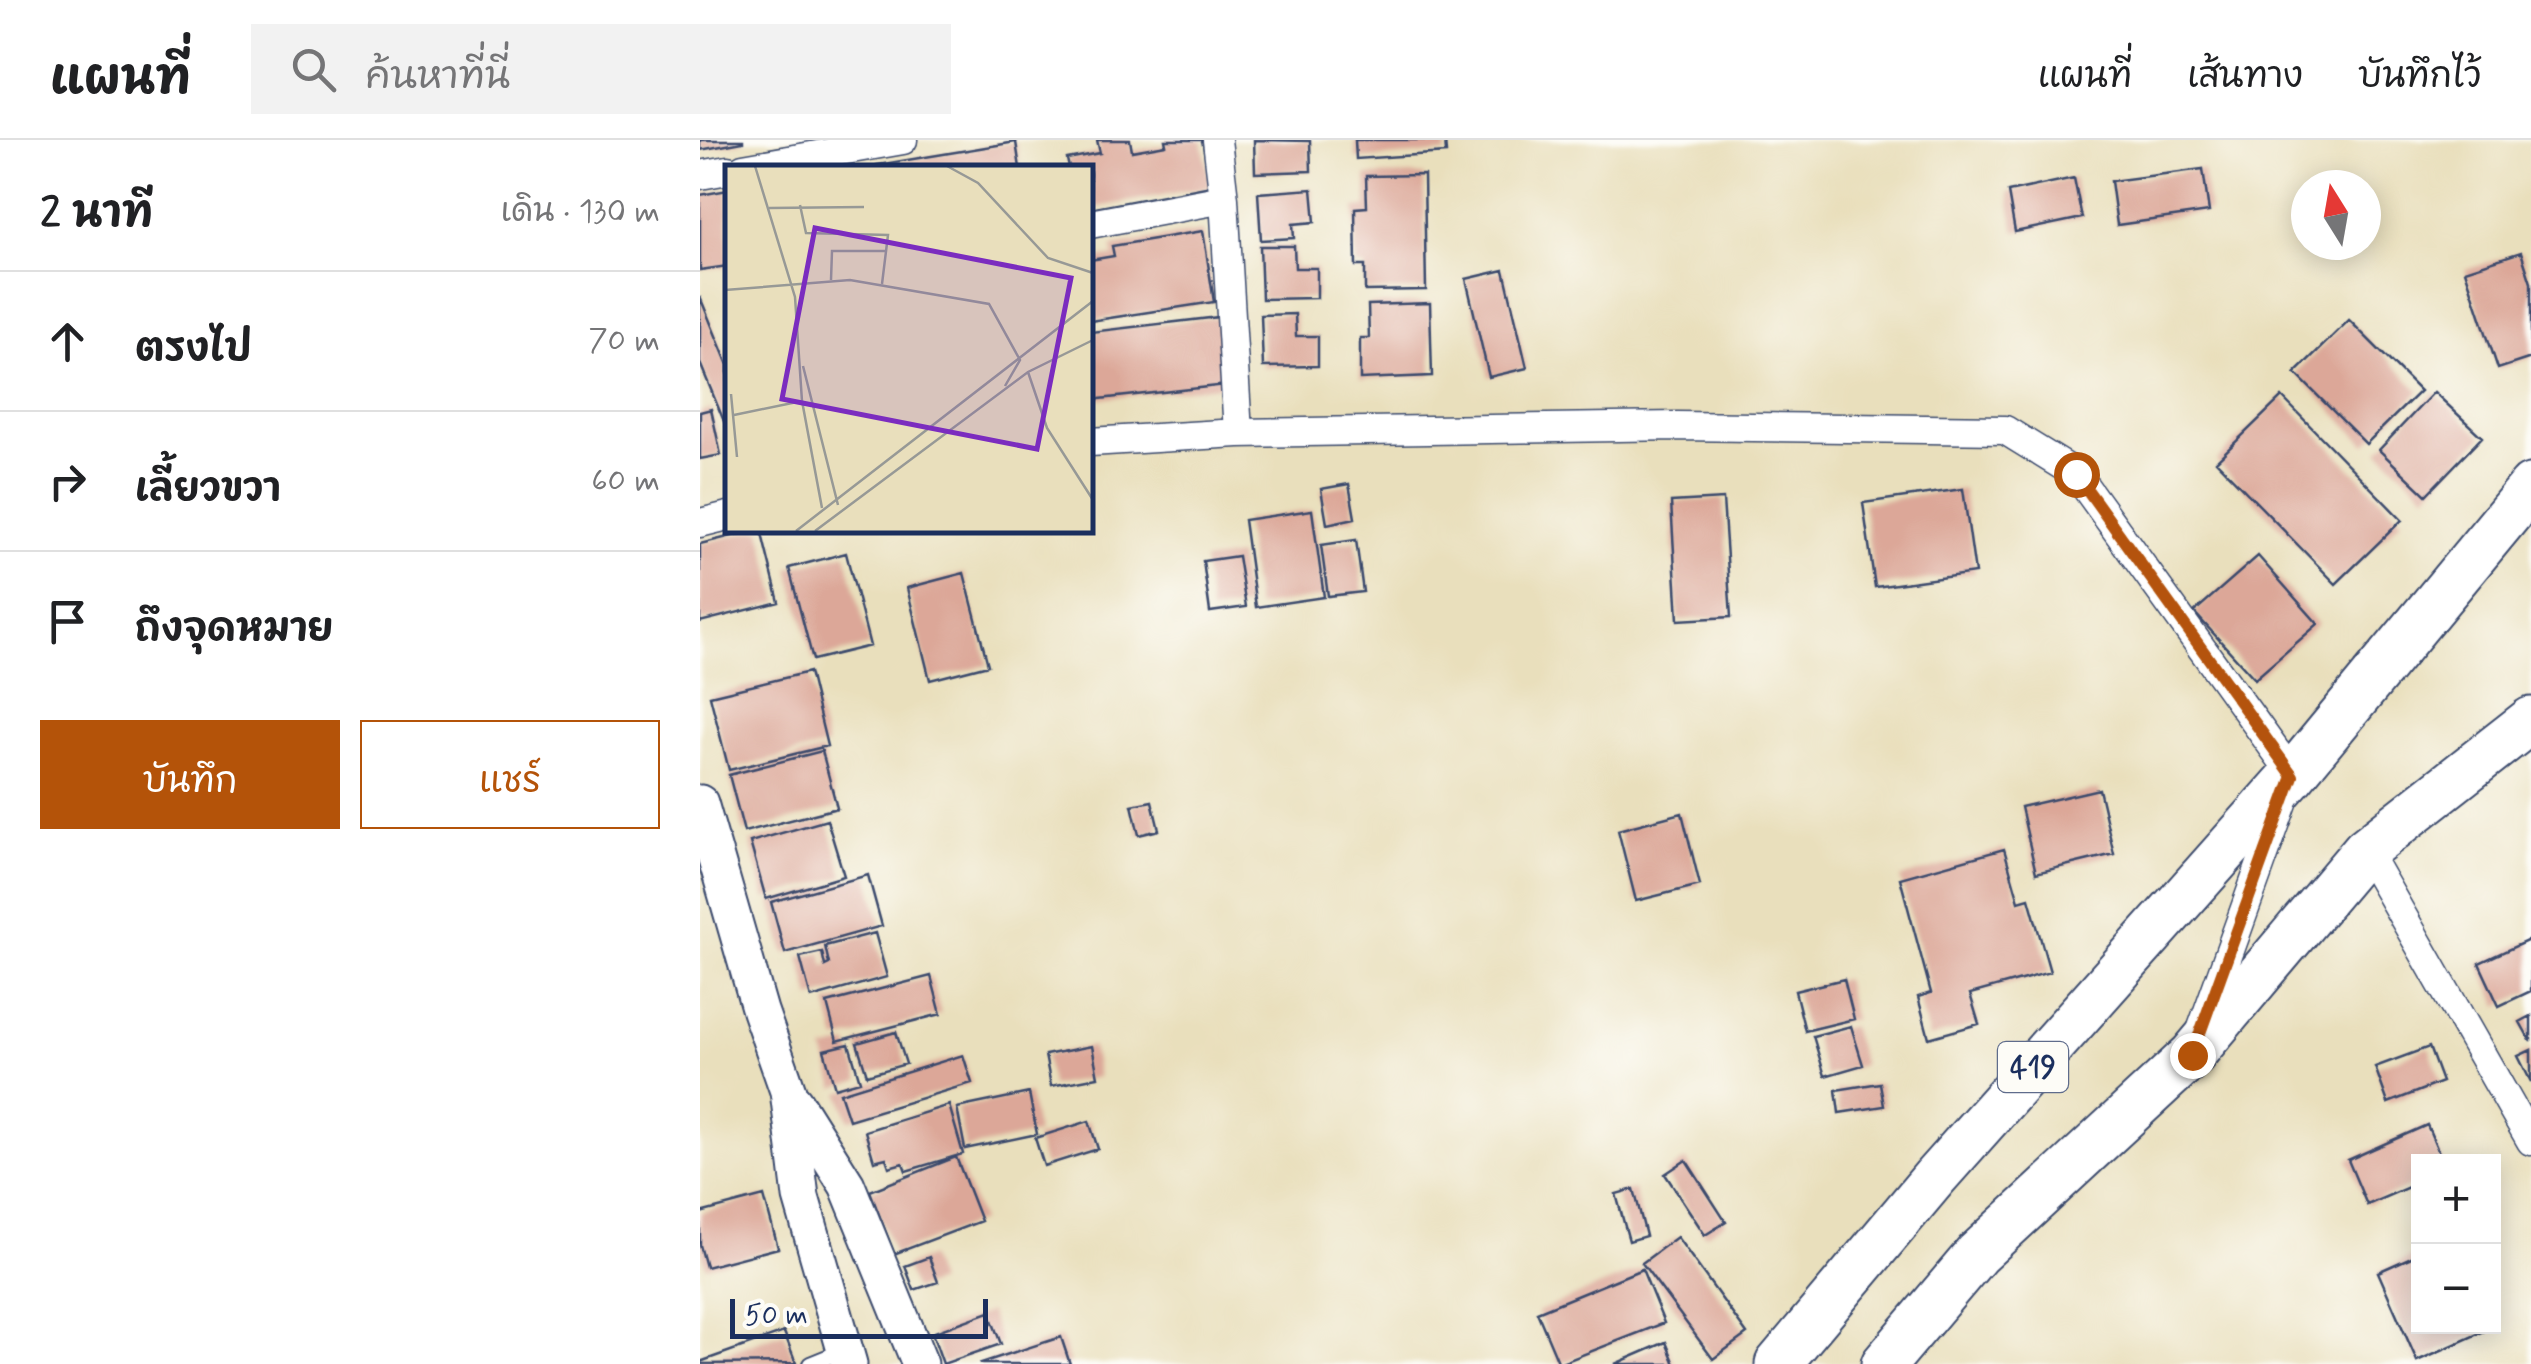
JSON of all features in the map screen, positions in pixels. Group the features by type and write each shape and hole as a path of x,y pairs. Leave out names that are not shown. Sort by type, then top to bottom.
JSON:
{"highway":[{"name":"419","path":"1778,1364 1935,1177 2293,776 2531,487"},
{"path":"1884,1364 1977,1254 2192,1055 2364,850 2531,720"}],"street":[{"path":"760,165 903,140"},
{"path":"1218,140 1238,432"},
{"path":"700,175 725,171"},
{"path":"1092,224 1224,199"},
{"path":"1092,442 1238,432 1678,426 2005,430 2076,474 2293,776 2192,1055"},
{"path":"700,523 725,517"},
{"path":"700,803 760,1011 788,1091 846,1185 920,1364"},
{"path":"2364,850 2531,1141"},
{"path":"788,1091 800,1197 847,1357"}],"lane":[{"path":"810,1364 847,1357"}],"building":[{"path":"700,140 743,140 743,142 700,150"},
{"path":"1097,140 1130,140 1132,151 1166,145 1165,140 1202,140 1211,186 1092,209 1092,165 1068,165 1067,159 1100,153"},
{"path":"1254,140 1310,141 1311,171 1255,173"},
{"path":"1355,140 1445,140 1446,153 1356,159"},
{"path":"1016,142 1020,165 877,165"},
{"path":"2203,169 2209,212 2117,225 2111,181"},
{"path":"1424,175 1426,290 1365,291 1365,266 1356,266 1355,208 1367,207 1366,176"},
{"path":"2074,178 2082,218 2015,232 2008,192"},
{"path":"1312,189 1315,222 1293,224 1294,238 1261,240 1258,193"},
{"path":"725,191 725,266 700,270 700,195"},
{"path":"1203,231 1214,302 1092,321 1092,260 1114,256 1112,246"},
{"path":"1260,246 1294,246 1295,268 1317,268 1317,298 1262,299"},
{"path":"2521,252 2531,283 2531,358 2498,369 2465,270"},
{"path":"1504,270 1527,368 1489,377 1466,279"},
{"path":"700,297 725,358 725,424 700,363"},
{"path":"1430,303 1432,376 1360,379 1360,338 1369,338 1368,305"},
{"path":"1295,314 1296,336 1318,336 1318,366 1263,367 1261,315"},
{"path":"1219,317 1227,385 1092,400 1092,332"},
{"path":"2349,320 2420,391 2366,444 2295,373"},
{"path":"2434,392 2482,437 2426,495 2379,450"},
{"path":"2282,397 2402,520 2336,584 2216,461"},
{"path":"711,409 721,455 700,459 700,412"},
{"path":"1349,484 1355,518 1327,524 1321,489"},
{"path":"1963,489 1975,573 1875,587 1863,503"},
{"path":"1723,499 1731,617 1678,620 1671,502"},
{"path":"1312,510 1324,597 1256,607 1244,520"},
{"path":"762,532 779,602 700,622 700,544"},
{"path":"1356,540 1363,592 1328,596 1321,545"},
{"path":"846,553 870,646 813,660 789,568"},
{"path":"1238,556 1246,607 1210,612 1203,561"},
{"path":"2258,556 2318,624 2255,679 2194,612"},
{"path":"964,573 988,665 930,680 907,588"},
{"path":"809,672 827,746 729,770 710,696"},
{"path":"822,751 837,808 744,832 729,775"},
{"path":"2099,789 2114,854 2036,873 2021,807"},
{"path":"1152,801 1159,830 1139,835 1132,805"},
{"path":"1682,813 1700,885 1636,901 1618,830"},
{"path":"827,820 844,876 766,899 750,842"},
{"path":"2004,849 2019,901 2029,898 2050,972 1970,994 1979,1024 1929,1038 1918,997 1931,993 1900,878"},
{"path":"868,875 882,926 785,953 771,902"},
{"path":"875,933 887,977 811,998 800,957 822,952 825,966 829,964 825,946"},
{"path":"2531,939 2531,991 2499,1006 2479,963"},
{"path":"931,976 941,1014 837,1041 827,1003"},
{"path":"1844,979 1854,1019 1805,1031 1795,991"},
{"path":"2531,1016 2531,1042 2520,1022"},
{"path":"1851,1026 1863,1065 1825,1076 1813,1036"},
{"path":"896,1032 906,1064 867,1075 857,1043"},
{"path":"849,1044 860,1081 835,1088 824,1050"},
{"path":"1092,1046 1098,1077 1051,1086 1045,1055"},
{"path":"2429,1047 2442,1082 2388,1103 2375,1067"},
{"path":"2531,1050 2531,1082 2518,1056"},
{"path":"963,1055 972,1083 849,1120 840,1093"},
{"path":"1880,1083 1884,1106 1839,1113 1836,1090"},
{"path":"1029,1093 1037,1134 965,1149 957,1108"},
{"path":"949,1105 963,1154 906,1171 903,1163 889,1167 886,1158 874,1161 865,1131"},
{"path":"1089,1121 1098,1149 1044,1166 1035,1138"},
{"path":"2427,1125 2440,1154 2411,1154 2411,1186 2367,1205 2348,1160"},
{"path":"956,1157 981,1221 894,1254 870,1191"},
{"path":"1686,1160 1726,1222 1705,1235 1665,1174"},
{"path":"1634,1189 1646,1236 1629,1241 1616,1194"},
{"path":"764,1196 778,1248 706,1267 700,1245 700,1213"},
{"path":"1677,1237 1747,1334 1713,1359 1642,1263"},
{"path":"929,1257 938,1282 914,1290 905,1266"},
{"path":"2411,1257 2411,1334 2478,1334 2417,1361 2378,1272"},
{"path":"1642,1269 1664,1323 1559,1364 1537,1312"},
{"path":"989,1312 1001,1344 943,1364 932,1333"},
{"path":"784,1332 796,1363 700,1364 700,1362"},
{"path":"1061,1337 1070,1364 981,1363"},
{"path":"1666,1342 1675,1364 1615,1364"}],"route":[{"path":"2076,474 2293,776 2192,1055"}]}
